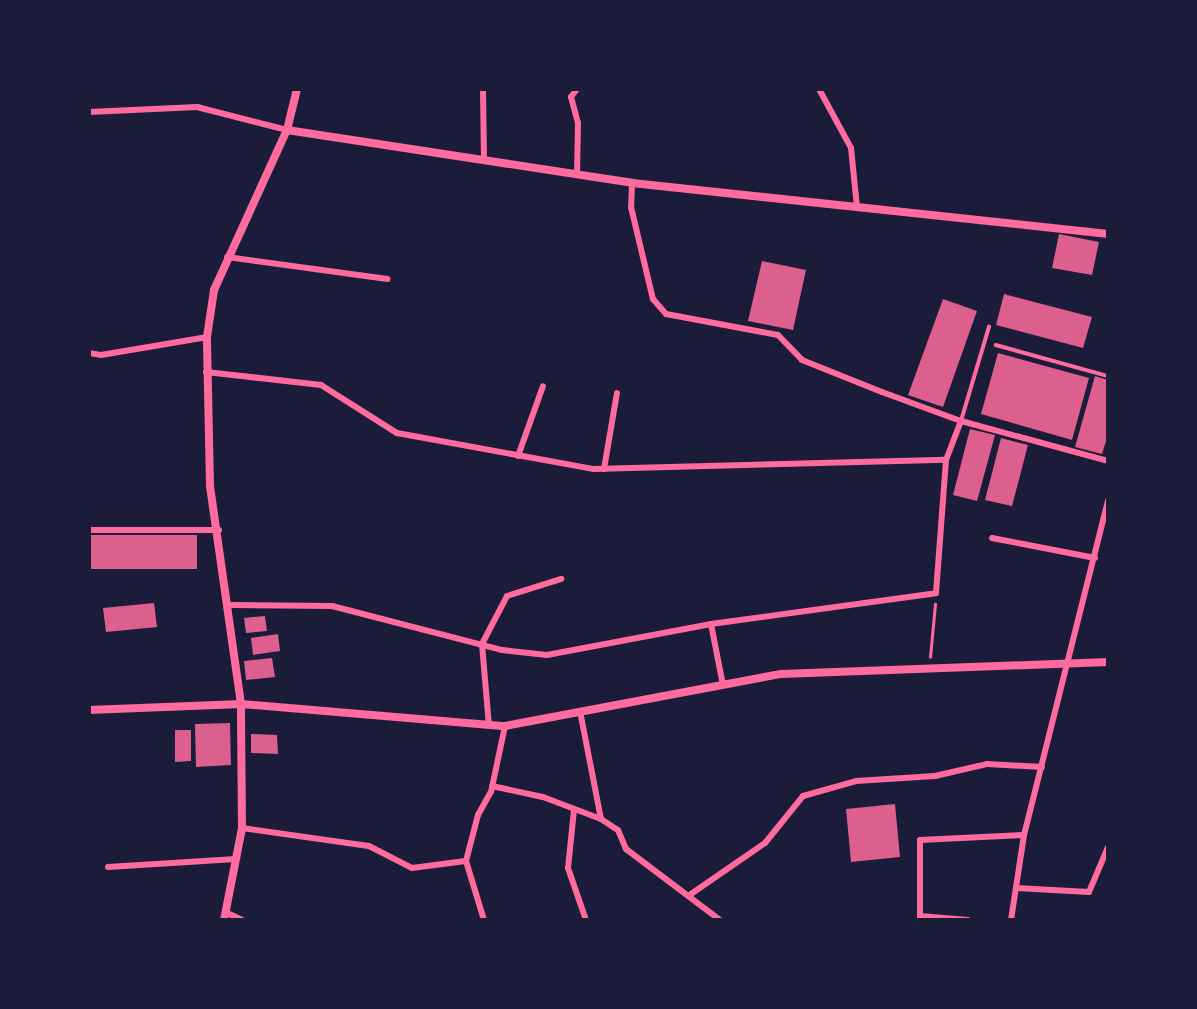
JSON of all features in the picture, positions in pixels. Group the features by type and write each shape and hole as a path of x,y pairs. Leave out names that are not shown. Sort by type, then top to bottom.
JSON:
{"street":[{"path":"242,920 224,916 242,828 242,704 231,605 210,485 205,372 207,337 214,290 287,130 297,89"},
{"path":"483,89 484,160"},
{"path":"577,89 571,97 578,123 577,175"},
{"path":"819,89 850,148 857,207"},
{"path":"89,112 197,107 287,130 632,183 1108,234"},
{"path":"632,183 631,206 653,299 666,314 778,335 802,360 961,421 1108,461"},
{"path":"227,257 387,279"},
{"path":"89,353 101,355 207,337"},
{"path":"205,372 321,385 397,433 604,469 946,460"},
{"path":"518,456 543,386"},
{"path":"604,469 617,393"},
{"path":"231,605 332,606 482,644 547,655 710,624 936,593 946,460 961,421"},
{"path":"1011,920 1024,835 1108,500"},
{"path":"89,530 219,530"},
{"path":"992,538 1095,558"},
{"path":"489,726 482,644 507,596 561,579"},
{"path":"710,624 723,685"},
{"path":"89,710 242,704 505,726 781,674 1069,661 1108,662"},
{"path":"580,711 601,819"},
{"path":"484,920 466,861 478,815 492,786 505,726"},
{"path":"691,894 765,843 803,796 856,781 934,776 987,764 1042,767"},
{"path":"492,786 601,819 618,830 626,849 691,894 720,920"},
{"path":"574,810 568,868 586,920"},
{"path":"242,828 369,846 412,869 466,861"},
{"path":"968,920 920,918 920,840 1024,835"},
{"path":"1016,887 1089,892 1108,847"},
{"path":"108,867 236,859"}],"lane":[{"path":"961,421 989,327"},
{"path":"996,345 1108,376"}],"path":[{"path":"929,667 936,593"}],"building":[{"path":"1059,234 1099,242 1092,275 1052,268"},
{"path":"762,261 806,270 793,330 748,321"},
{"path":"1004,294 1092,317 1083,348 996,325"},
{"path":"943,299 977,311 943,407 908,395"},
{"path":"998,353 1089,378 1072,440 981,414"},
{"path":"1095,376 1108,380 1108,435 1102,454 1075,447"},
{"path":"970,429 995,435 977,501 953,495"},
{"path":"1001,438 1028,445 1012,506 985,500"},
{"path":"89,535 197,535 197,569 89,569"},
{"path":"154,603 157,627 106,632 103,608"},
{"path":"265,616 267,631 246,633 244,618"},
{"path":"278,634 280,651 253,655 251,638"},
{"path":"272,658 275,677 246,680 244,661"},
{"path":"230,723 231,765 196,767 195,724"},
{"path":"175,730 191,730 191,761 175,762"},
{"path":"251,734 277,735 278,754 251,753"},
{"path":"895,804 900,857 851,862 846,809"}]}
